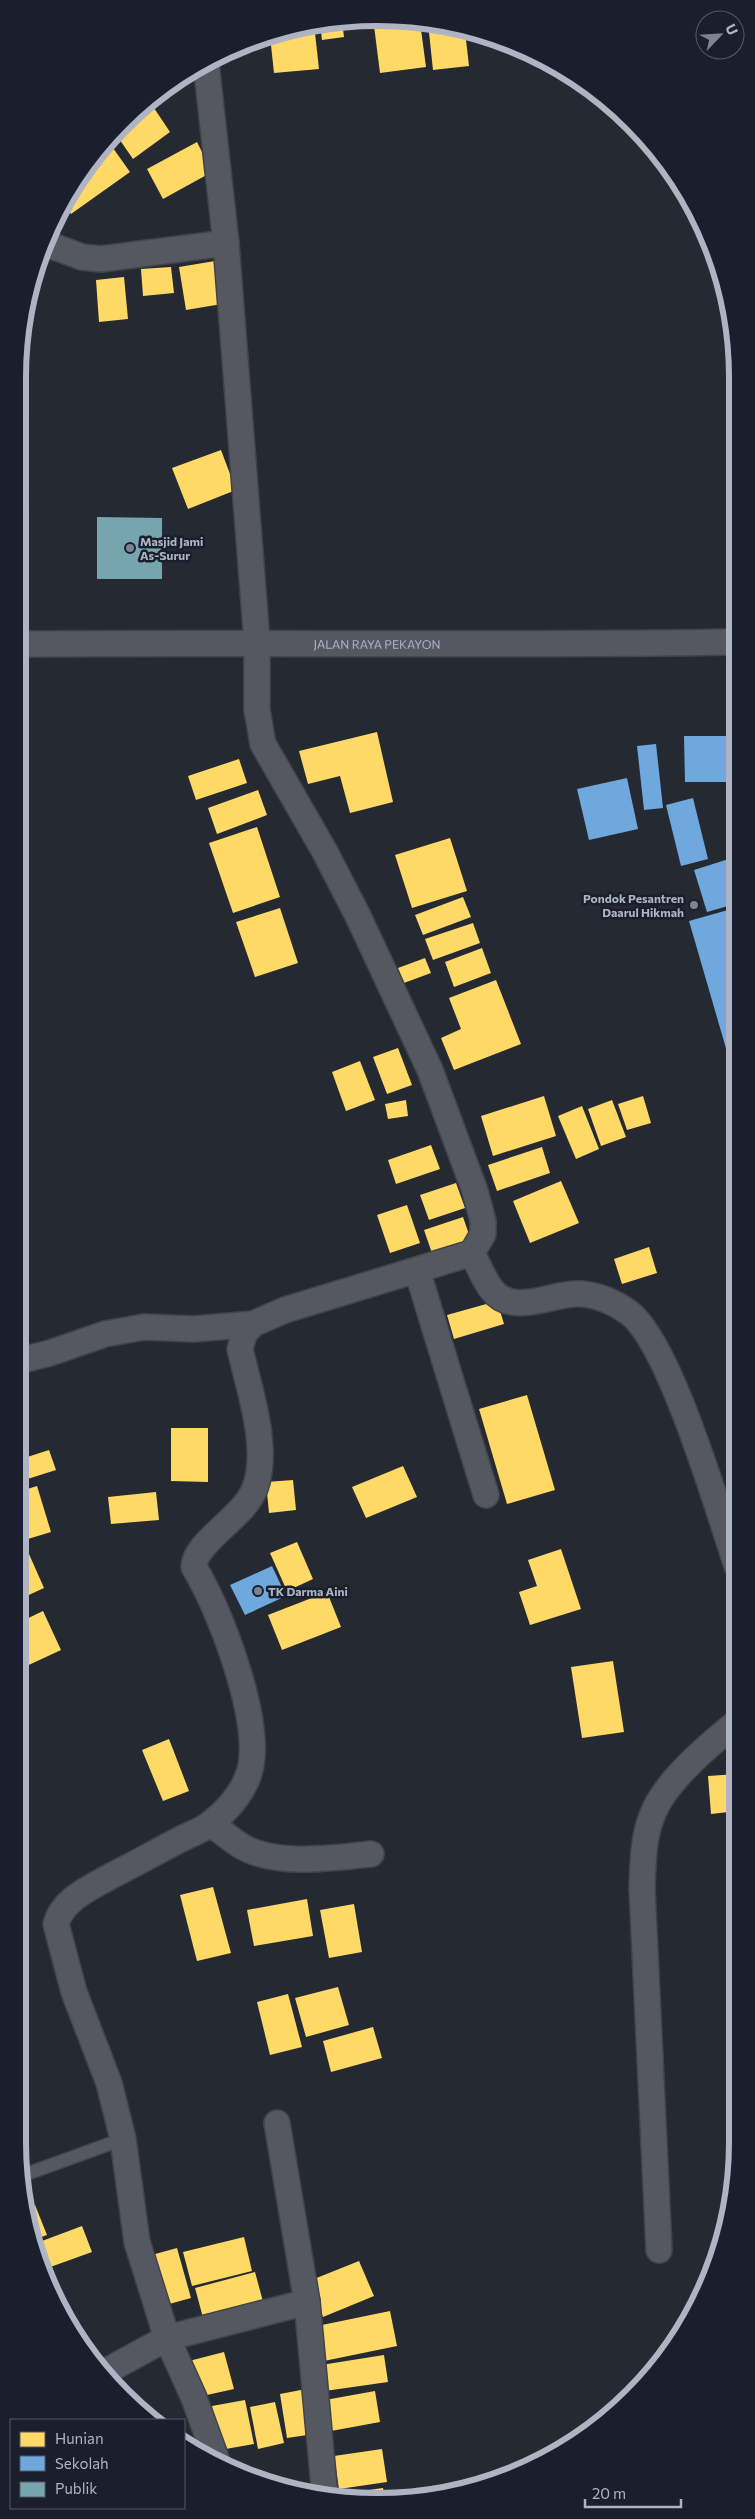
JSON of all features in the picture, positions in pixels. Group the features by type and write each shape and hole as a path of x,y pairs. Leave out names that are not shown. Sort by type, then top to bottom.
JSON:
{"street":[{"path":"26,1360 105,1334 144,1327 194,1330 253,1324 285,1310 472,1253 483,1234 483,1221 475,1191 430,1070 358,916 325,852 263,744 257,710 256,651 226,243 207,70"},
{"path":"52,246 82,257 101,259 226,243"},
{"name":"JALAN RAYA PEKAYON","path":"26,644 256,651 729,642"},
{"path":"472,1253 491,1289 500,1298 514,1302 530,1302 582,1294 607,1300 630,1313 651,1339 686,1418 729,1545"},
{"path":"417,1270 486,1495"},
{"path":"214,2452 194,2398 167,2338 137,2242 123,2139 109,2083 74,1992 56,1924 59,1914 79,1894 211,1824 230,1805 248,1775 252,1758 251,1731 244,1695 216,1608 194,1567 194,1560 202,1548 240,1513 255,1489 260,1470 260,1446 240,1349 244,1334 253,1324"},
{"path":"659,2250 642,1888 644,1850 652,1815 670,1786 729,1730"},
{"path":"211,1824 249,1850 275,1856 330,1859 371,1854"},
{"path":"277,2123 307,2302 324,2489"},
{"path":"109,2368 167,2338 307,2302"}],"lane":[{"path":"28,2174 123,2139"}],"building: Hunian":[{"path":"374,26 421,29 426,67 380,73"},
{"path":"343,28 344,37 322,40 321,31"},
{"path":"429,30 466,37 469,66 433,70"},
{"path":"315,32 319,69 274,73 271,43"},
{"path":"153,107 170,132 133,159 119,139"},
{"path":"197,142 212,172 163,199 147,169"},
{"path":"112,147 130,172 71,214 68,210 85,182"},
{"path":"215,261 222,304 186,310 179,267"},
{"path":"171,267 174,293 143,296 141,269"},
{"path":"124,277 128,319 99,322 96,280"},
{"path":"221,450 236,490 188,509 172,468"},
{"path":"377,732 393,802 350,813 340,776 308,784 299,751"},
{"path":"239,759 247,783 196,800 188,776"},
{"path":"258,790 267,815 217,834 208,808"},
{"path":"257,827 280,897 233,913 209,843"},
{"path":"450,838 467,891 412,908 395,855"},
{"path":"463,897 471,917 423,935 415,915"},
{"path":"280,908 298,963 255,977 236,922"},
{"path":"473,923 480,943 433,960 425,939"},
{"path":"482,948 491,973 454,987 445,962"},
{"path":"425,958 431,973 404,983 398,968"},
{"path":"496,980 521,1044 454,1070 441,1038 461,1029 449,998"},
{"path":"398,1048 412,1085 387,1094 373,1057"},
{"path":"360,1061 375,1100 346,1111 332,1072"},
{"path":"544,1096 556,1136 493,1156 481,1116"},
{"path":"643,1096 651,1123 627,1130 618,1104"},
{"path":"406,1100 408,1116 388,1119 385,1104"},
{"path":"612,1100 626,1137 601,1146 588,1109"},
{"path":"582,1106 599,1149 576,1159 558,1116"},
{"path":"431,1145 440,1169 396,1184 388,1160"},
{"path":"542,1147 550,1173 497,1191 488,1165"},
{"path":"561,1181 579,1223 530,1243 513,1201"},
{"path":"456,1183 465,1208 429,1220 420,1195"},
{"path":"407,1205 420,1243 390,1253 377,1215"},
{"path":"463,1217 473,1246 434,1259 424,1230"},
{"path":"649,1247 657,1273 622,1284 614,1259"},
{"path":"497,1301 504,1324 454,1339 447,1315"},
{"path":"527,1395 555,1490 507,1504 479,1409"},
{"path":"171,1428 208,1428 208,1482 171,1481"},
{"path":"49,1450 56,1470 26,1479 26,1457"},
{"path":"403,1466 417,1497 366,1518 352,1487"},
{"path":"293,1480 296,1510 269,1513 266,1482"},
{"path":"37,1486 51,1532 26,1540 26,1489"},
{"path":"156,1492 159,1520 111,1524 108,1497"},
{"path":"297,1542 313,1579 287,1591 270,1553"},
{"path":"561,1549 581,1609 530,1625 519,1592 537,1586 528,1560"},
{"path":"29,1554 44,1588 26,1596 26,1555"},
{"path":"327,1592 341,1627 282,1650 268,1615"},
{"path":"43,1611 61,1650 26,1666 26,1619"},
{"path":"613,1661 624,1732 582,1738 571,1667"},
{"path":"169,1739 189,1791 163,1801 142,1750"},
{"path":"729,1775 729,1812 711,1814 708,1776"},
{"path":"213,1887 231,1953 197,1961 180,1895"},
{"path":"307,1899 313,1936 254,1946 247,1910"},
{"path":"354,1904 362,1952 329,1958 320,1910"},
{"path":"338,1987 349,2025 306,2037 295,1998"},
{"path":"288,1994 302,2047 270,2055 257,2002"},
{"path":"373,2027 382,2058 331,2072 323,2041"},
{"path":"35,2205 47,2235 40,2238 32,2206"},
{"path":"82,2226 92,2252 50,2267 41,2241"},
{"path":"244,2237 252,2271 192,2286 183,2252"},
{"path":"177,2248 191,2298 162,2306 148,2256"},
{"path":"359,2261 374,2296 323,2317 309,2281"},
{"path":"255,2272 265,2309 205,2325 195,2288"},
{"path":"390,2311 397,2346 324,2361 317,2326"},
{"path":"224,2352 234,2389 198,2397 189,2361"},
{"path":"384,2355 388,2382 325,2391 321,2365"},
{"path":"306,2389 314,2434 287,2438 280,2394"},
{"path":"375,2391 380,2422 331,2431 325,2400"},
{"path":"245,2400 254,2444 220,2450 212,2406"},
{"path":"275,2402 284,2443 258,2449 250,2407"},
{"path":"382,2449 387,2482 339,2489 334,2456"},
{"path":"383,2488 384,2493 378,2493 355,2492"}],"building: Sekolah":[{"path":"684,736 729,736 729,782 685,782"},
{"path":"656,744 663,808 644,810 637,746"},
{"path":"627,778 638,829 589,840 577,789"},
{"path":"693,798 708,859 681,866 666,805"},
{"path":"729,859 729,906 707,912 694,870"},
{"path":"729,910 729,1059 689,921"},
{"name":"TK Darma Aini","path":"272,1566 286,1596 245,1615 230,1585"}],"building: Publik":[{"name":"Masjid Jami As-Surur","path":"97,517 162,518 162,579 97,579"}],"place":[{"name":"Masjid Jami As-Surur","path":"130,548"},
{"name":"Pondok Pesantren Daarul Hikmah","path":"694,905"},
{"name":"TK Darma Aini","path":"258,1591"}]}
